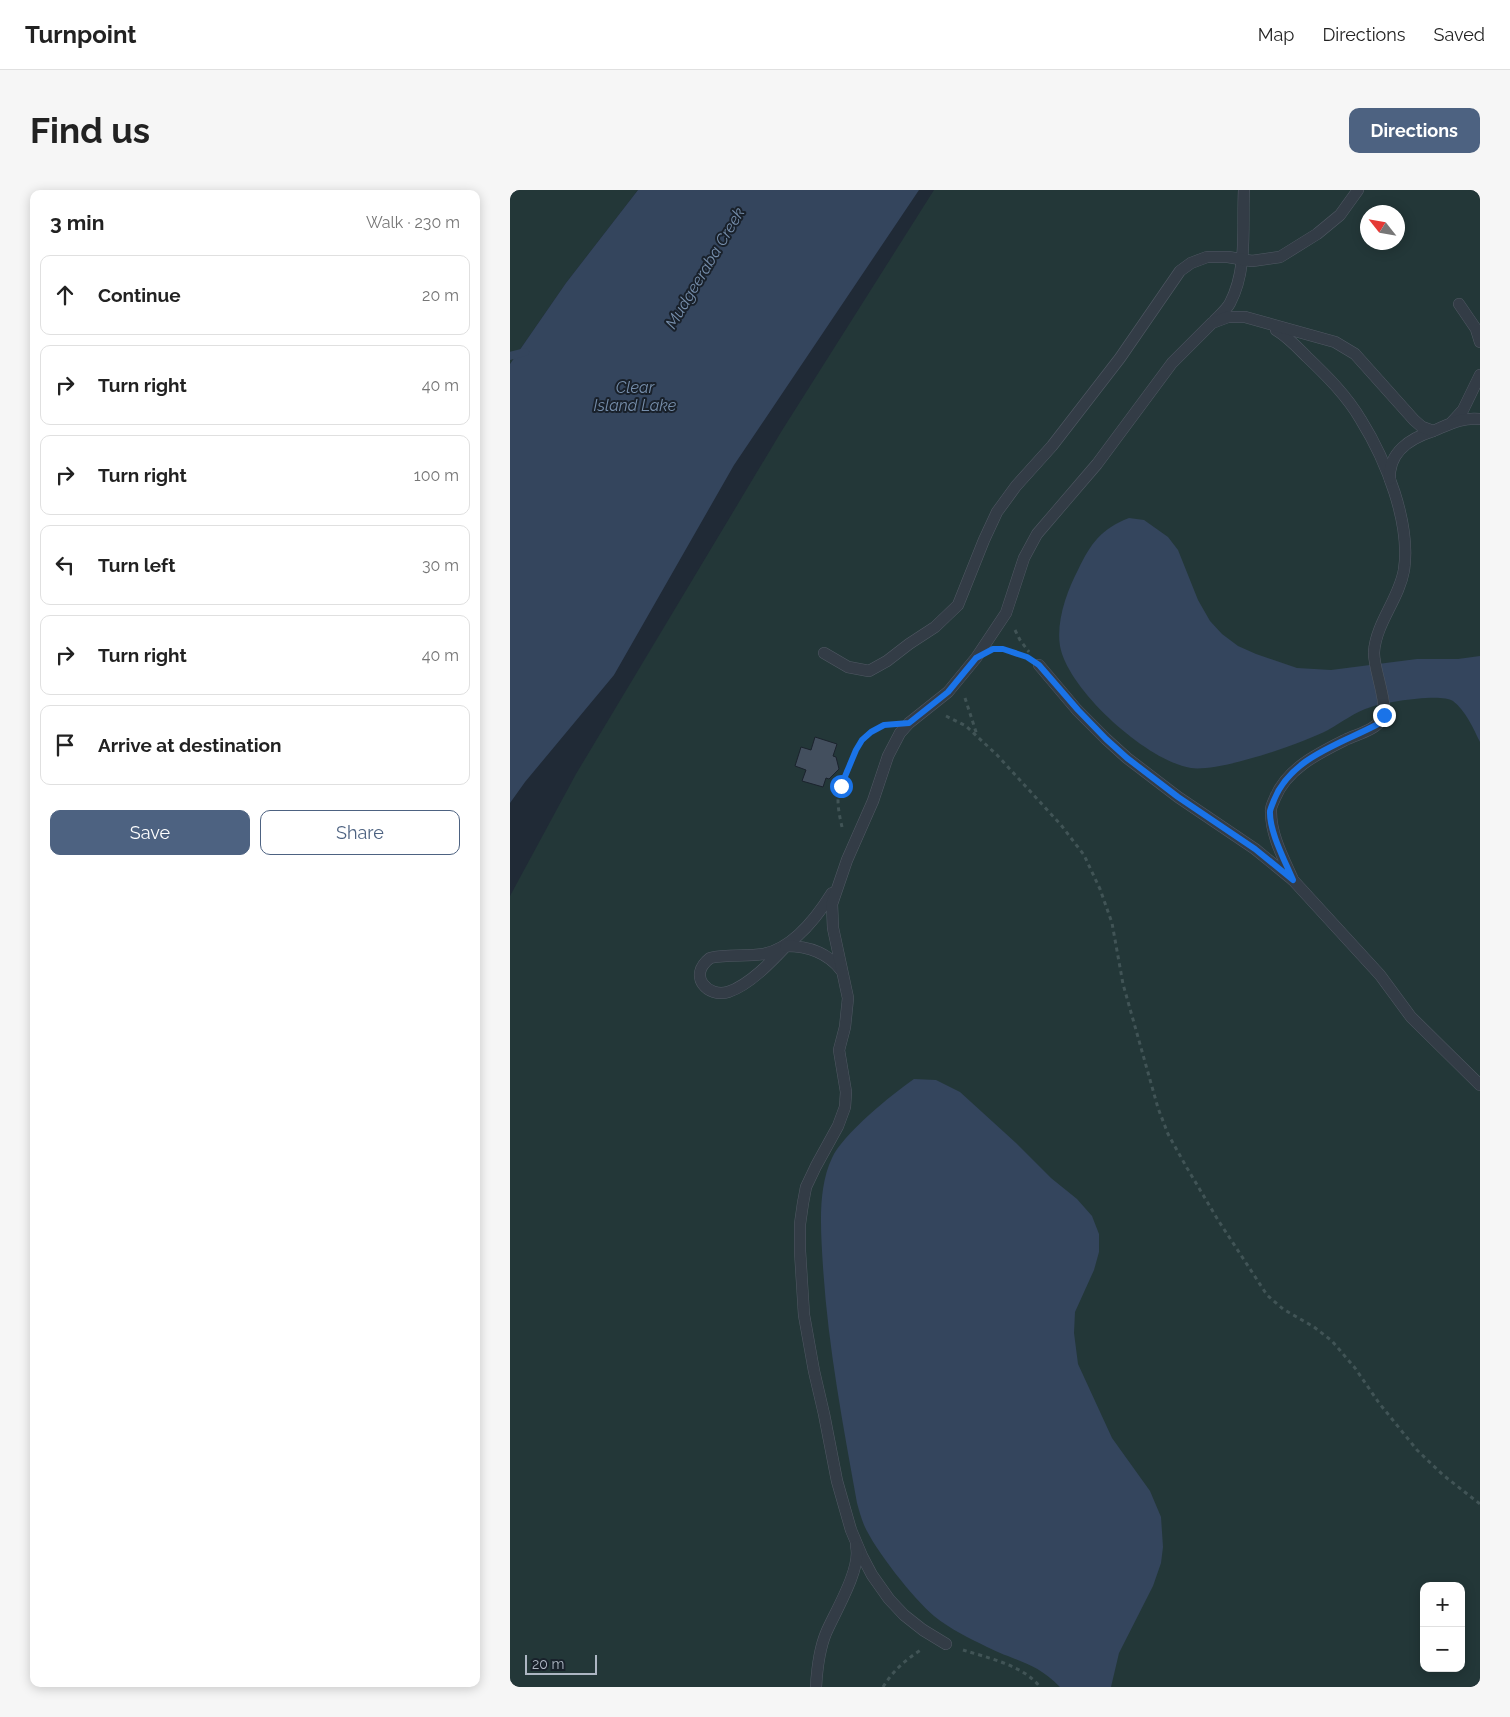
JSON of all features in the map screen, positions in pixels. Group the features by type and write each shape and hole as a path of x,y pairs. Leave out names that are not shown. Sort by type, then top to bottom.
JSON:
{"lane":[{"path":"842,971 835,962 812,948 787,944 778,950 765,954 710,958 699,971 699,978 705,987 716,992 727,993 740,986 770,962 787,944 806,926 835,889 873,800 888,756 900,733 909,723 948,692 976,658 1006,612 1024,558 1037,534 1097,464 1172,363 1230,305 1242,269 1244,190"},
{"path":"824,653 848,667 869,671 887,661 935,627 958,605 997,512 1016,486 1052,446 1120,358 1180,271 1191,263 1208,257 1228,256 1252,261 1280,257 1310,239 1340,216 1358,190"},
{"path":"1459,304 1476,329 1480,342"},
{"path":"1212,323 1228,317 1245,317 1286,330 1335,342 1355,354 1414,420 1422,427 1434,431"},
{"path":"1262,321 1284,335 1320,368 1361,419 1387,471 1404,531 1404,571 1399,590 1380,632 1374,652 1384,715 1378,724 1311,758 1294,772 1278,792 1270,810 1273,829 1293,880"},
{"path":"1452,422 1462,410 1480,375"},
{"path":"1391,485 1390,473 1396,454 1412,439 1465,418 1480,419"},
{"path":"1039,665 1078,710 1127,758 1178,797 1255,849 1293,880 1380,975 1411,1017 1480,1085"},
{"path":"816,1687 818,1664 825,1635 855,1569 857,1551 837,1481 814,1370 804,1315 800,1251 800,1224 806,1188 838,1126 845,1107 846,1092 838,1050 845,1027 848,998 833,928 832,904 847,860"},
{"path":"851,1530 872,1575 889,1599 910,1620 946,1644"}],"path":[{"path":"1010,600 1010,613 1020,640 1039,665"},
{"path":"976,658 993,649 1003,649 1027,657 1039,665"},
{"path":"965,695 972,724 978,738"},
{"path":"919,716 929,713 943,715 966,726 997,755 1061,825 1084,856 1100,889 1112,924 1123,984 1138,1031 1158,1108 1168,1134 1186,1168 1267,1295 1283,1309 1314,1327 1332,1341 1355,1368 1416,1450 1443,1475 1480,1504"},
{"path":"842,829 838,798 841,786 862,740 871,732 884,725 909,723"},
{"path":"883,1687 891,1675 907,1659 922,1649 938,1644 946,1644 1019,1670 1040,1687"}],"green space":[{"path":"510,190 638,190 566,283 510,364"},
{"path":"934,190 1480,190 1480,1687 510,1687 510,896 576,774 781,432"}],"water":[{"name":"Clear Island Lake","path":"638,190 919,190 734,465 614,675 525,782 510,803 510,364 566,283"},
{"path":"1129,518 1144,520 1168,537 1178,550 1198,600 1210,621 1222,634 1238,646 1256,654 1297,668 1331,670 1417,659 1458,659 1480,656 1480,742 1458,705 1447,699 1426,698 1371,707 1354,714 1316,736 1260,756 1221,766 1191,768 1173,763 1153,752 1132,738 1093,702 1066,664 1060,646 1059,636 1063,607 1083,560 1092,545 1104,532"},
{"path":"914,1079 936,1080 960,1092 1051,1178 1077,1199 1092,1216 1099,1234 1099,1252 1094,1270 1075,1312 1074,1333 1078,1364 1112,1438 1150,1491 1161,1517 1163,1547 1161,1563 1153,1586 1119,1653 1111,1687 1060,1687 1051,1678 1033,1667 987,1647 946,1625 925,1608 895,1573 869,1535 861,1517 841,1415 828,1326 821,1240 822,1197 827,1170 838,1148 868,1116"}],"building":[{"path":"815,737 837,744 833,756 836,757 839,769 829,779 826,778 823,787 802,781 806,770 795,766 801,747 811,750"}],"waterway":[{"path":"510,356 525,352"}],"route":[{"path":"841,786 856,750 862,740 871,732 884,725 909,723 948,692 976,658 993,649 1003,649 1027,657 1039,665 1078,710 1127,758 1178,797 1255,849 1293,880 1273,829 1270,810 1278,792 1294,772 1311,758 1378,724 1384,715"}],"water label":[{"name":"Mudgeeraba Creek","path":"705,268"}]}
